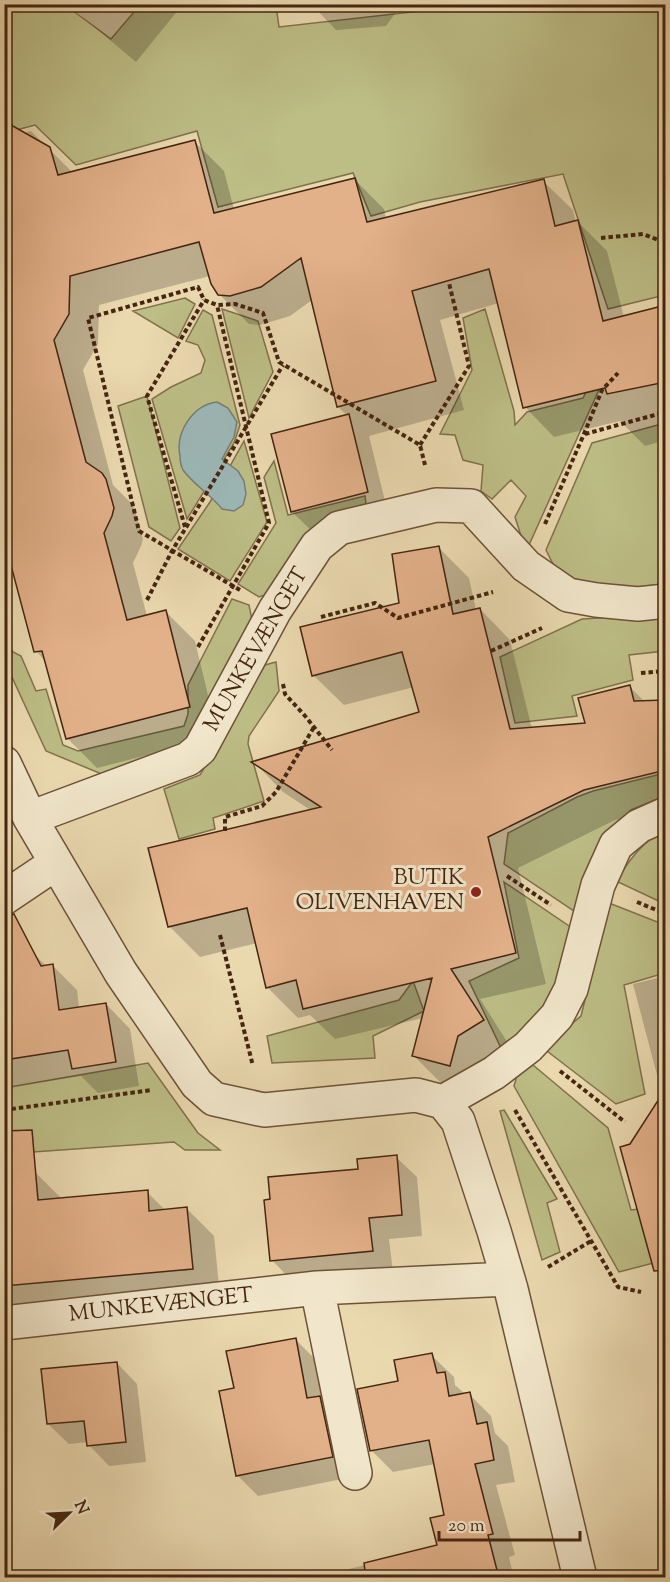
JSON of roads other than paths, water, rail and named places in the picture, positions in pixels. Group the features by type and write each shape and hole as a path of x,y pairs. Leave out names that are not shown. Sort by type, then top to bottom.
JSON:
{"street":[{"name":"MUNKEVÆNGET","path":"30,818 188,759 200,749 268,621 317,546 339,528 436,505 471,506 532,570 568,595 638,604 666,601"},
{"path":"4,763 30,818 121,973 196,1084 214,1099 264,1110 416,1095 442,1102 458,1121 509,1284 580,1578"},
{"path":"442,1102 494,1073 528,1047 557,1016 571,989 598,885 616,845 639,826 666,814"},
{"path":"4,898 56,863"},
{"name":"MUNKEVÆNGET","path":"4,1323 316,1288 509,1284"},
{"path":"316,1288 355,1473"}],"water":[{"path":"217,402 228,408 237,422 234,437 222,459 238,471 244,481 246,494 243,505 234,511 222,509 187,475 180,462 179,447 183,429 200,408"}],"place":[{"name":"BUTIK OLIVENHAVEN","path":"476,892"}]}
